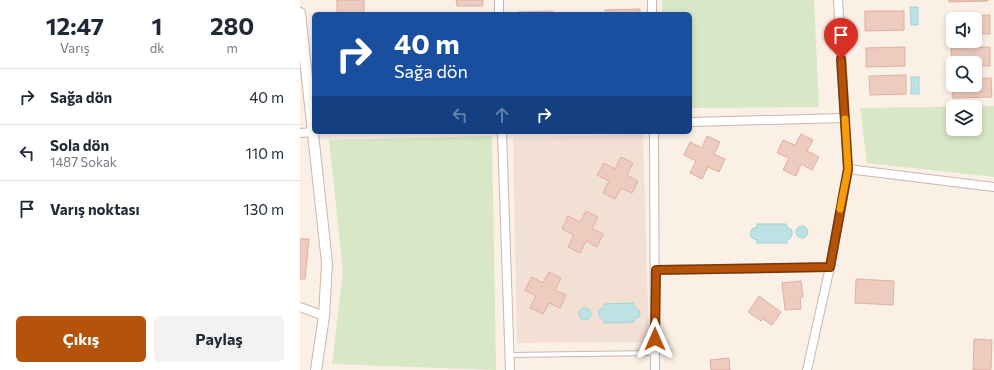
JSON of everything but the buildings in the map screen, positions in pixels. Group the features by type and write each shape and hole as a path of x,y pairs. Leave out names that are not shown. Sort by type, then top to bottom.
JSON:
{"street":[{"path":"499,0 499,12"},
{"path":"652,0 652,12"},
{"path":"807,370 830,267 848,169 838,0"},
{"path":"300,13 312,123"},
{"path":"692,122 845,118"},
{"path":"300,133 312,132"},
{"path":"313,134 327,263 324,316 316,370"},
{"path":"502,134 510,370"},
{"path":"654,134 656,270 655,370"},
{"path":"848,169 994,188"},
{"path":"300,307 324,316"}],"lane":[{"path":"656,270 830,267"},
{"path":"510,355 655,353"}],"shaded area":[{"path":"643,134 649,342 517,343 513,138"}],"green space":[{"path":"662,0 814,0 819,107 692,108 692,12 662,12"},
{"path":"982,106 994,106 994,177 867,163 860,108 946,107 946,136 982,136"},
{"path":"492,136 496,370 332,364 343,272 329,140"}],"water":[{"path":"910,7 918,7 918,25 911,25"},
{"path":"911,77 919,77 919,94 911,94"},
{"path":"757,224 786,224 787,227 792,230 792,235 790,239 787,239 787,243 757,243 757,240 752,238 750,234 752,229 757,227"},
{"path":"800,226 804,226 808,232 804,238 800,238 796,234 796,230"},
{"path":"634,303 634,307 638,309 640,313 639,317 634,319 634,322 604,323 604,320 599,316 599,310 604,307 604,304"},
{"path":"583,308 587,308 591,314 587,320 583,320 579,316 579,312"}],"slow traffic":[{"path":"840,209 848,169 845,119"}],"route":[{"path":"655,339 656,270 830,267 848,169 841,59"}]}
